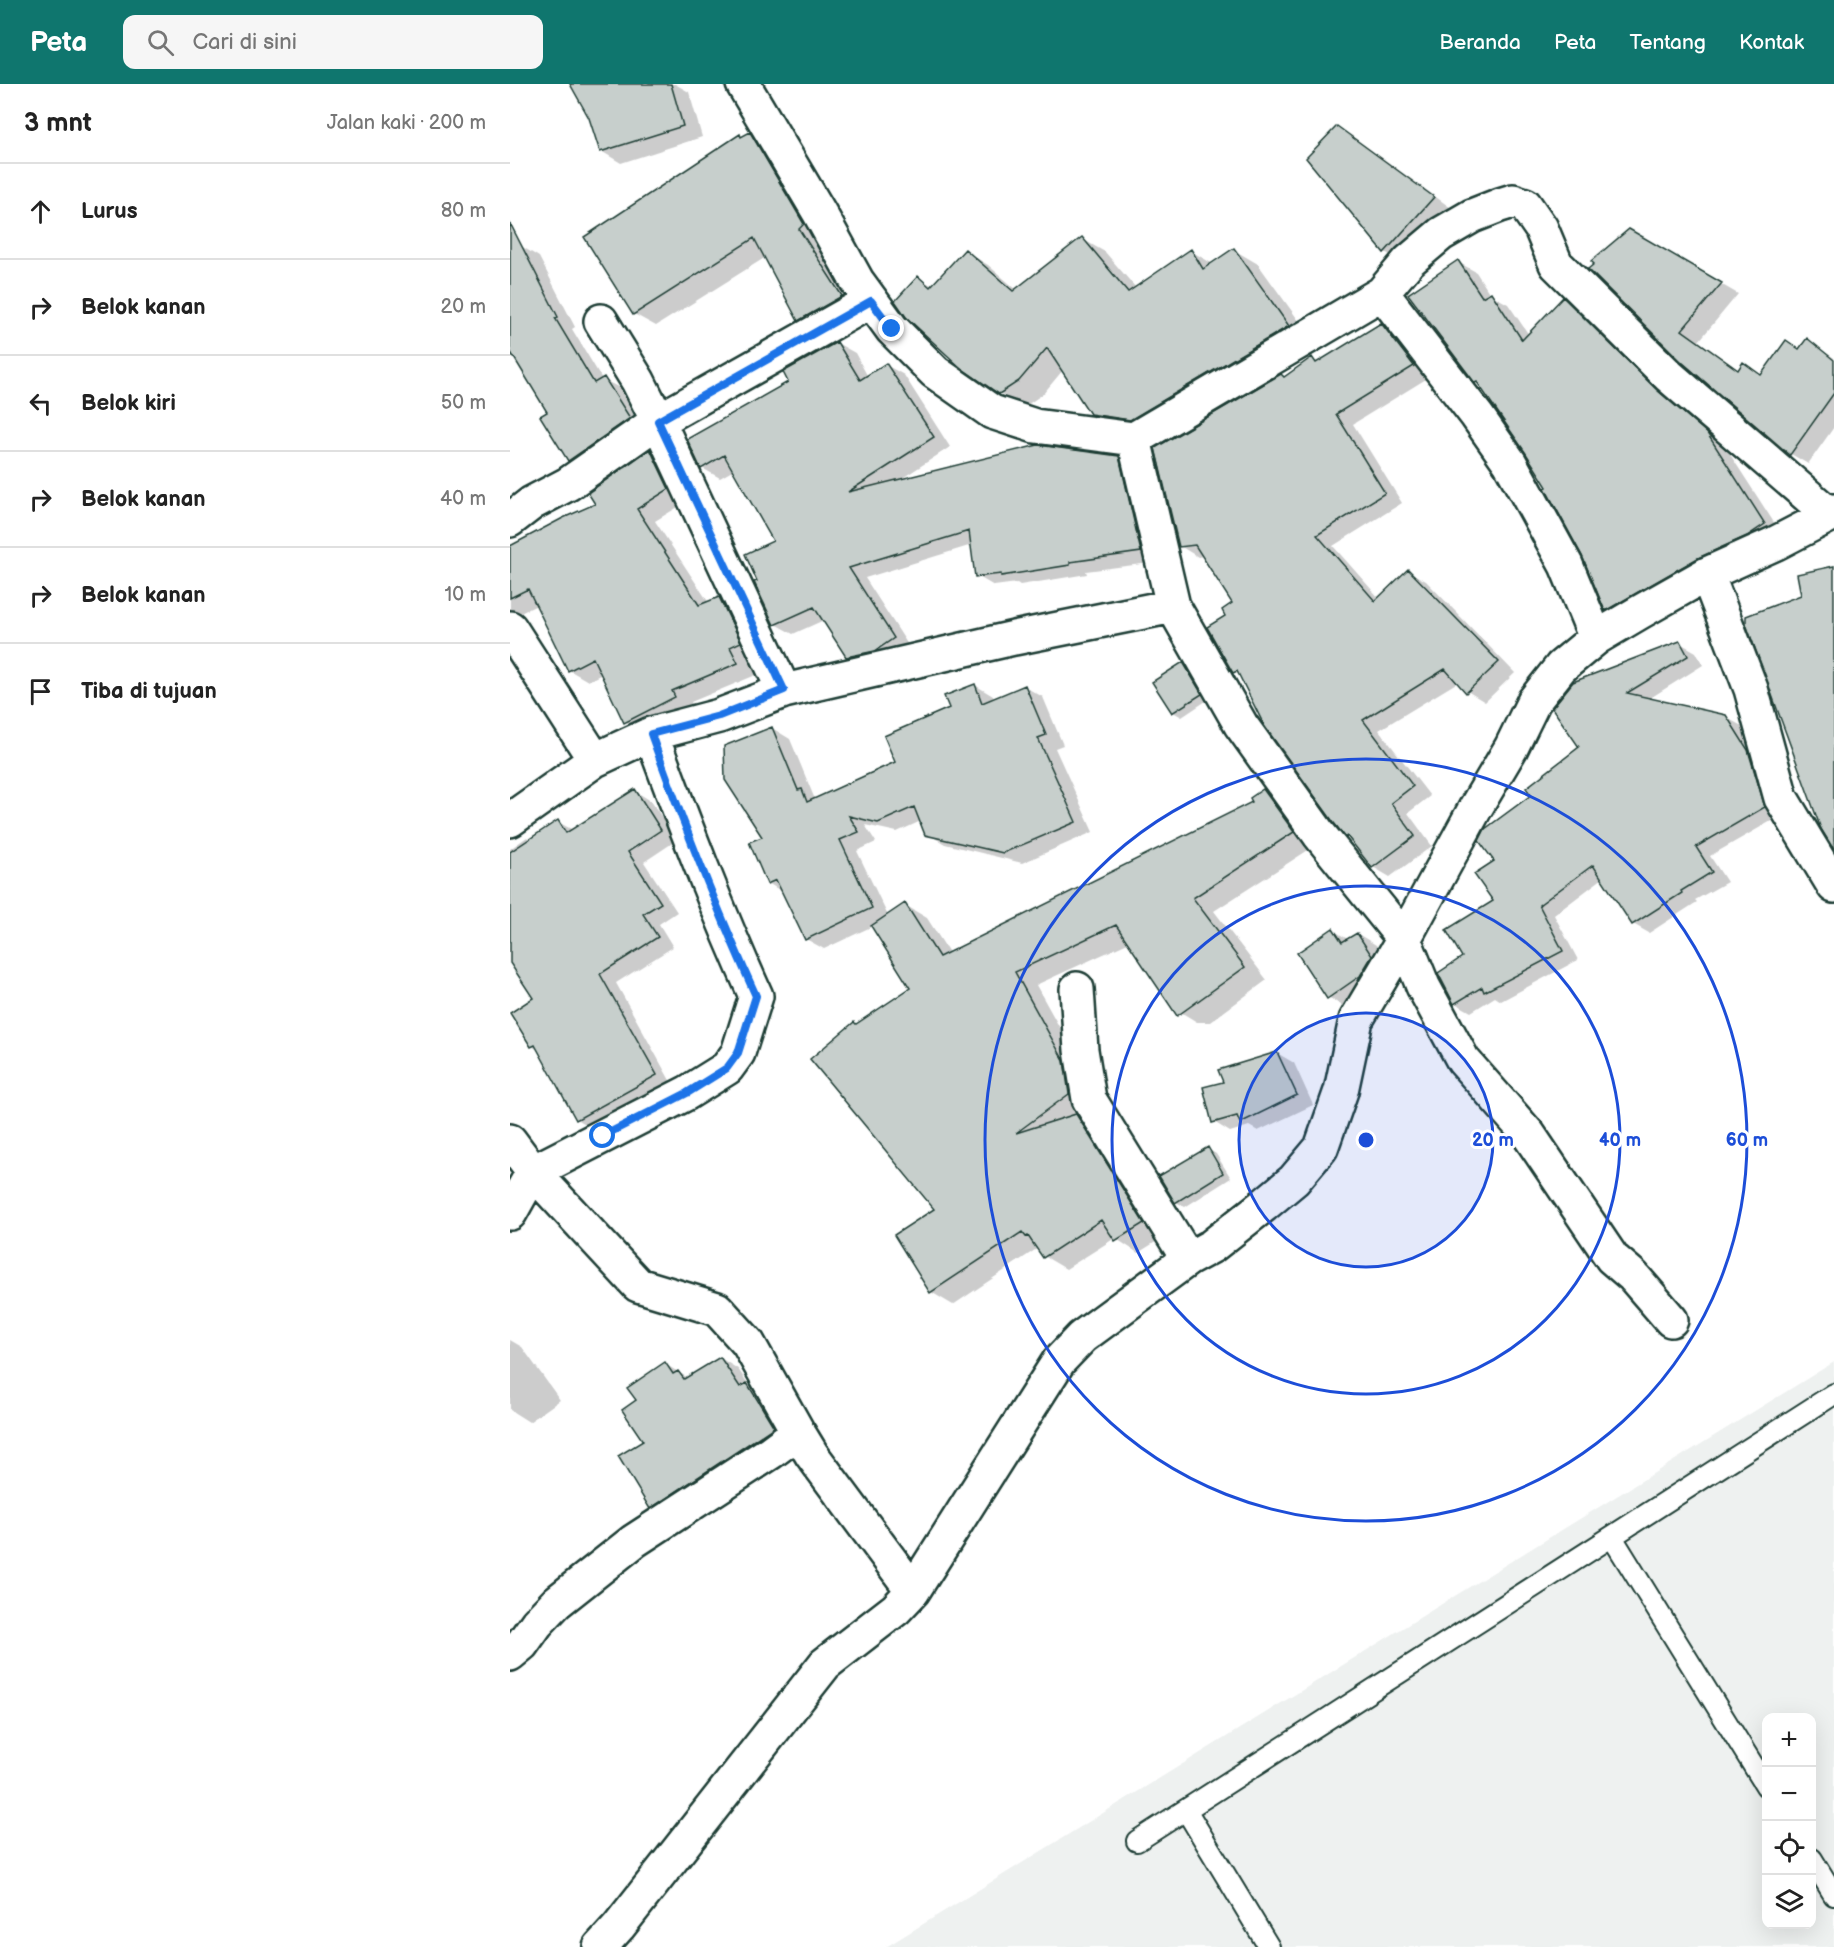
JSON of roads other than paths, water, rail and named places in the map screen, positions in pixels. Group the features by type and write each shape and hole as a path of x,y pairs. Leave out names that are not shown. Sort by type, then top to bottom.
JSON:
{"street":[{"path":"600,1947 620,1926 825,1664 896,1609 913,1591 1059,1361 1082,1336 1188,1259 1212,1246 1294,1180 1321,1148 1341,1091 1356,1020 1404,939 1534,701 1561,666 1596,638 1707,574 1776,543 1832,513 1669,376 1556,264 1540,228 1525,204 1513,201 1472,216 1441,234 1409,261 1382,293 1134,439 1035,426 992,412 935,372 892,329 857,281 743,84"},
{"path":"1382,293 1477,416 1510,463 1566,565 1596,638"},
{"path":"510,520 532,503 568,484 658,421 871,301"},
{"path":"601,321 638,381 658,421 784,690"},
{"path":"1134,439 1173,606 1241,724 1319,834 1404,939 1423,986 1463,1060 1528,1135 1612,1258 1633,1276 1671,1320"},
{"path":"1707,574 1751,689 1780,798 1834,886"},
{"path":"510,820 595,760 651,734 719,716 784,690 1014,638 1173,606"},
{"path":"510,628 595,760"},
{"path":"510,1213 533,1172 687,1093 727,1068 738,1053 756,996 727,932 651,734"},
{"path":"1077,989 1081,1050 1089,1099 1188,1259"},
{"path":"510,1141 533,1172 638,1285 717,1309 748,1343 812,1455 913,1591"},
{"path":"510,1654 522,1644 557,1602 634,1541 798,1432"}],"lane":[{"path":"1137,1841 1834,1394"},
{"path":"1612,1537 1762,1778"},
{"path":"1186,1810 1269,1947"},
{"path":"1816,1865 1834,1895"}]}
